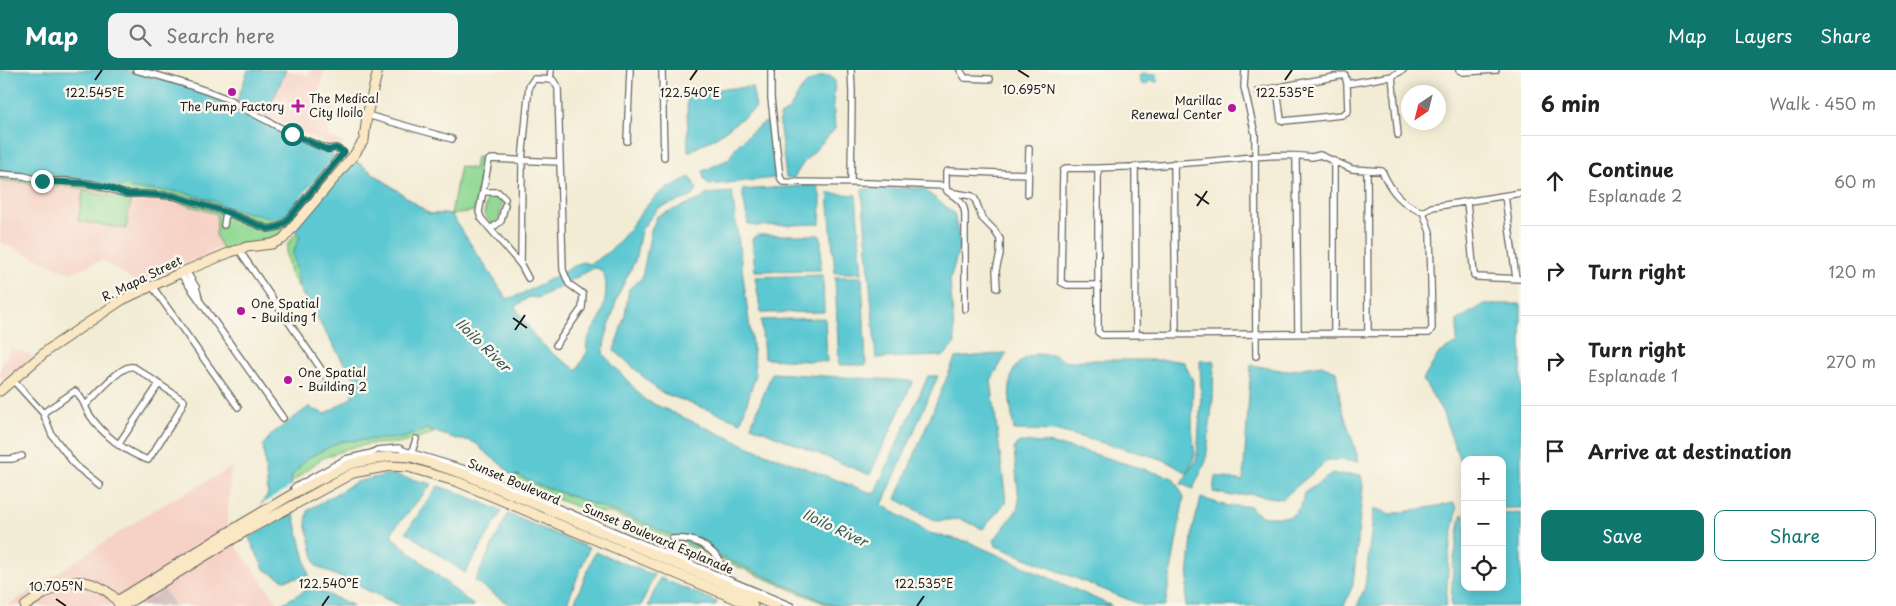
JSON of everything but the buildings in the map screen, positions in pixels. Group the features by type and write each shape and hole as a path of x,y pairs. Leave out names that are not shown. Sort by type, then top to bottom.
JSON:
{"main road":[{"path":"367,116 378,70"},
{"name":"R. Mapa Street","path":"0,391 49,349 122,300 183,272 239,250 272,244 286,236 364,140 367,116"},
{"name":"Sunset Boulevard","path":"118,602 244,527 296,493 350,464 390,456 411,458 464,474 687,573 753,606"},
{"name":"Sunset Boulevard","path":"687,573 776,606"},
{"path":"26,606 58,586 79,580 96,584 118,602"}],"street":[{"path":"0,174 24,176 42,181 84,183 107,187 126,194 174,196 226,212 268,229 278,227 286,222 342,154 336,148 328,150 302,139 232,101 195,86 136,70"},
{"path":"543,70 543,79"},
{"path":"550,80 551,70"},
{"path":"626,141 630,70"},
{"path":"662,70 664,157"},
{"path":"771,70 771,98 782,181 946,189 972,196 982,218 1000,239 1000,254 996,270 997,288"},
{"path":"851,70 851,183"},
{"path":"960,70 965,78 990,79"},
{"path":"1245,70 1244,87 1255,134 1256,356"},
{"path":"1347,84 1392,76 1403,70"},
{"path":"1459,70 1463,72 1496,70"},
{"path":"1258,91 1344,75 1347,84 1348,112 1345,114 1284,122 1281,120 1277,88"},
{"path":"1392,76 1398,135"},
{"path":"521,265 522,161 529,86 534,79 553,80 558,88 563,270 569,284 582,294 582,308 556,345"},
{"path":"367,116 452,139"},
{"path":"1028,194 1029,148"},
{"path":"1098,169 1098,285 1098,332 1102,335 1429,333 1431,331 1430,232 1423,212 1406,205 1393,193 1382,171 1352,169 1320,155 1312,158 1254,156 1213,161 1098,169 1066,168 1063,171 1061,282 1066,285 1098,285"},
{"path":"1296,156 1298,333"},
{"path":"528,278 521,265 490,229 479,212 489,160 560,162"},
{"path":"1334,162 1334,333"},
{"path":"1174,163 1176,334"},
{"path":"1135,166 1136,334"},
{"path":"1366,170 1368,333"},
{"path":"946,189 946,172 948,171 1027,174"},
{"path":"946,189 960,200 965,208 965,309"},
{"path":"483,192 498,192 505,202 501,221 490,229"},
{"path":"1423,212 1432,207 1521,193"},
{"path":"1467,202 1474,274 1477,277 1518,278 1506,196"},
{"path":"224,225 226,212"},
{"path":"239,250 330,382 320,389"},
{"path":"183,272 191,291 199,298 283,418"},
{"path":"152,286 238,407"},
{"path":"44,413 75,391 94,421 118,445 146,460 149,459 184,401 132,367 127,367 117,374 85,406"},
{"path":"12,379 44,413 52,435 62,450 76,466 100,485"},
{"path":"118,445 159,384"},
{"path":"412,452 416,439"},
{"name":"Sunset Boulevard Esplanade","path":"296,493 346,459 377,450 399,448 468,470 791,606"},
{"path":"0,459 12,459 22,456"},
{"path":"672,539 696,541 708,548 720,560"}],"shaded area":[{"name":"The Medical City Iloilo","path":"286,70 309,76 310,70 324,70 317,102 337,110 327,135 345,143 340,149 266,116"},
{"path":"0,180 79,188 177,202 195,207 217,214 216,235 221,248 141,286 103,260 70,273 0,242"},
{"path":"10,348 34,356 3,380 0,376 0,370"},
{"path":"231,468 226,533 278,603 266,606 7,606 152,511"},
{"path":"164,590 174,606 139,606"}],"green space":[{"path":"476,157 484,158 474,211 451,215 461,232 351,170 355,162 360,164 430,214 451,214 460,166 474,169"},
{"path":"0,165 38,172 166,184 226,207 274,204 283,219 289,224 278,237 271,240 223,251 216,235 217,214 177,202 79,188 0,180"},
{"path":"83,191 131,200 126,229 78,221"},
{"path":"495,193 503,199 501,217 495,224 492,224 484,214 488,195"},
{"path":"303,225 350,373 290,273 286,254 288,243"},
{"path":"427,429 434,433 402,443 370,444 349,448 321,459 291,483 295,468 307,456 325,447 346,440"},
{"path":"518,475 536,484 555,485 840,606 830,606 611,513 589,512 515,482 512,476"}],"water":[{"name":"Iloilo River","path":"0,70 126,70 194,88 231,102 282,132 291,140 301,141 335,156 360,164 430,214 451,214 507,299 522,294 582,262 589,264 600,258 617,244 643,210 659,193 690,177 697,189 691,197 658,208 641,230 635,261 618,295 605,340 603,354 645,400 749,447 874,494 928,376 938,376 882,505 929,533 969,542 1112,606 834,606 630,517 536,484 518,475 512,476 475,443 469,440 459,440 427,429 403,438 342,441 307,458 291,477 294,515 309,576 284,580 264,569 249,538 252,518 268,494 263,445 273,433 310,406 314,411 325,414 352,397 352,392 361,385 350,373 300,290 293,253 300,236 289,224 278,217 272,218 245,212 182,192 132,189 127,184 121,187 41,172 21,174 0,171","holes":["594,268 600,269 605,279 606,287 602,314 591,332 586,347 588,350 577,370 553,354 535,337 515,307 529,297 538,298"]},
{"path":"248,70 286,70 266,116 237,101"},
{"path":"1145,73 1150,75 1156,74 1157,82 1150,81 1145,85 1141,83 1139,76"},
{"path":"821,76 830,76 835,81 833,99 835,129 804,162 793,179 786,177 780,116 788,110 806,84"},
{"path":"752,87 756,108 715,138 688,152 687,97 704,90"},
{"path":"771,119 778,173 775,178 709,185 704,179 703,171 729,159 735,148 749,134"},
{"path":"817,185 821,199 820,224 755,226 748,224 742,190"},
{"path":"922,188 954,213 960,244 950,280 955,343 944,356 876,358 862,189"},
{"path":"732,192 756,374 741,422 660,392 614,350 625,315 629,289 642,278 651,231 657,216 701,199 707,194"},
{"path":"828,193 856,195 862,273 835,273"},
{"path":"758,235 818,235 821,237 821,270 755,271 752,239"},
{"path":"823,275 824,312 761,313 755,277"},
{"path":"835,277 862,277 866,365 839,365"},
{"path":"1485,304 1521,304 1521,508 1506,508 1506,456 1461,456 1461,464 1442,411 1423,380 1439,353 1457,343 1457,320"},
{"path":"825,318 827,362 768,359 764,357 761,320"},
{"path":"1007,353 991,380 1006,502 983,529 960,519 936,521 896,499 955,358"},
{"path":"1035,354 1054,355 1066,362 1082,360 1170,360 1184,362 1193,381 1192,426 1195,455 1187,473 1162,459 1058,431 1014,430 1010,404 1012,376 1015,368 1021,361"},
{"path":"1200,360 1214,361 1213,398 1206,461 1193,489 1181,484 1197,458 1201,397"},
{"path":"1251,365 1286,371 1321,365 1336,371 1341,405 1359,461 1328,460 1282,499 1250,494 1232,496 1213,492 1215,476 1243,481"},
{"path":"772,373 913,381 870,475 751,426"},
{"path":"1019,442 1047,443 1084,451 1173,478 1184,497 1165,606 1144,606 996,546 994,540 1017,510 1019,502 1014,449"},
{"path":"390,474 432,484 394,529 391,536 474,606 401,606 316,566 306,523 308,510 356,482"},
{"path":"1332,474 1361,475 1363,486 1353,585 1344,606 1185,606 1193,528 1201,498 1228,506 1251,506 1252,510 1264,517 1290,517 1301,506 1304,493"},
{"path":"438,486 502,511 465,573 406,532"},
{"path":"1454,503 1457,509 1449,553 1446,606 1357,606 1365,587 1374,508 1391,514"},
{"path":"1521,513 1521,606 1451,606 1453,566 1461,515 1461,591 1506,591 1506,514"},
{"path":"508,514 589,548 566,606 511,606 475,581"},
{"path":"595,552 654,575 641,606 573,606"},
{"path":"660,578 717,602 715,606 648,606"},
{"path":"311,587 354,606 278,606"}],"pier":[{"path":"337,154 344,159 289,224 283,219"},
{"path":"292,486 295,491 296,510 248,537 249,517 255,508"}],"place":[{"name":"The Pump Factory","path":"232,92"},
{"name":"The Medical City Iloilo","path":"298,106"},
{"name":"Marillac Renewal Center","path":"1232,108"},
{"name":"One Spatial - Building 1","path":"241,311"},
{"name":"One Spatial - Building 2","path":"288,380"}],"route":[{"path":"42,181 84,183 107,187 130,195 174,196 226,212 268,229 278,227 286,222 344,152 336,148 328,150 292,134"}]}
